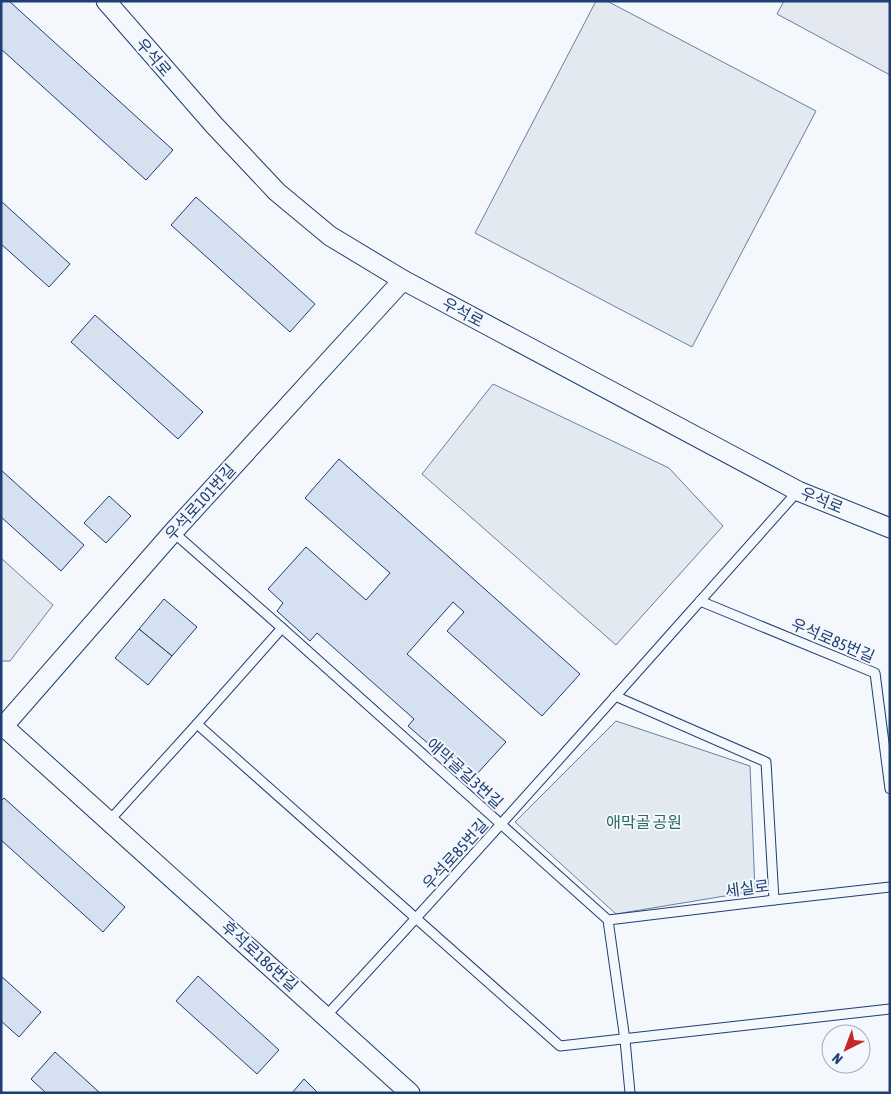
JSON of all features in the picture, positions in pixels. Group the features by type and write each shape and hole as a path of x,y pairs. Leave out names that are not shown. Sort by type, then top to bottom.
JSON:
{"street":[{"name":"우석로","path":"106,1 214,125 277,192 330,236 403,280 798,491 890,528"},
{"name":"우석로101번길","path":"2,726 173,532 403,280"},
{"name":"후석로186번길","path":"2,726 410,1093"}],"lane":[{"name":"우석로85번길","path":"326,1016 501,825 798,491"},
{"name":"애막골길3번길","path":"173,532 608,920"},
{"name":"우석로85번길","path":"700,601 875,673 890,789"},
{"path":"108,820 282,628"},
{"path":"615,696 766,762 774,900"},
{"path":"197,724 560,1046 890,1009"},
{"name":"세실로","path":"608,920 890,887"},
{"path":"608,920 625,1040 630,1093"}],"green space":[{"path":"596,1 607,1 816,111 692,347 475,233"},
{"path":"493,384 669,468 723,526 616,645 422,474"},
{"path":"1,558 53,605 10,661 1,661"},
{"name":"애막골 공원","path":"616,721 750,766 755,891 616,914 515,822"}],"shaded area":[{"path":"784,1 890,1 890,75 777,14"}],"building":[{"path":"1,1 9,1 173,150 146,180 1,49"},
{"path":"196,197 315,304 290,332 171,225"},
{"path":"1,201 70,264 49,287 1,244"},
{"path":"95,315 203,412 178,439 71,342"},
{"path":"339,459 580,674 542,716 447,631 464,612 453,602 407,654 506,742 476,775 437,740 431,746 408,726 414,719 317,633 310,641 277,611 283,603 268,589 306,547 366,600 390,573 305,498"},
{"path":"1,470 84,545 61,571 1,517"},
{"path":"109,496 131,516 106,543 84,523"},
{"path":"164,599 197,627 172,656 139,629"},
{"path":"139,629 172,656 148,685 115,658"},
{"path":"4,798 125,907 103,932 1,840 1,801"},
{"path":"1,976 41,1012 19,1037 1,1021"},
{"path":"198,976 279,1050 257,1074 176,1001"},
{"path":"55,1052 100,1093 46,1093 31,1079"},
{"path":"304,1079 318,1093 292,1093"}]}
